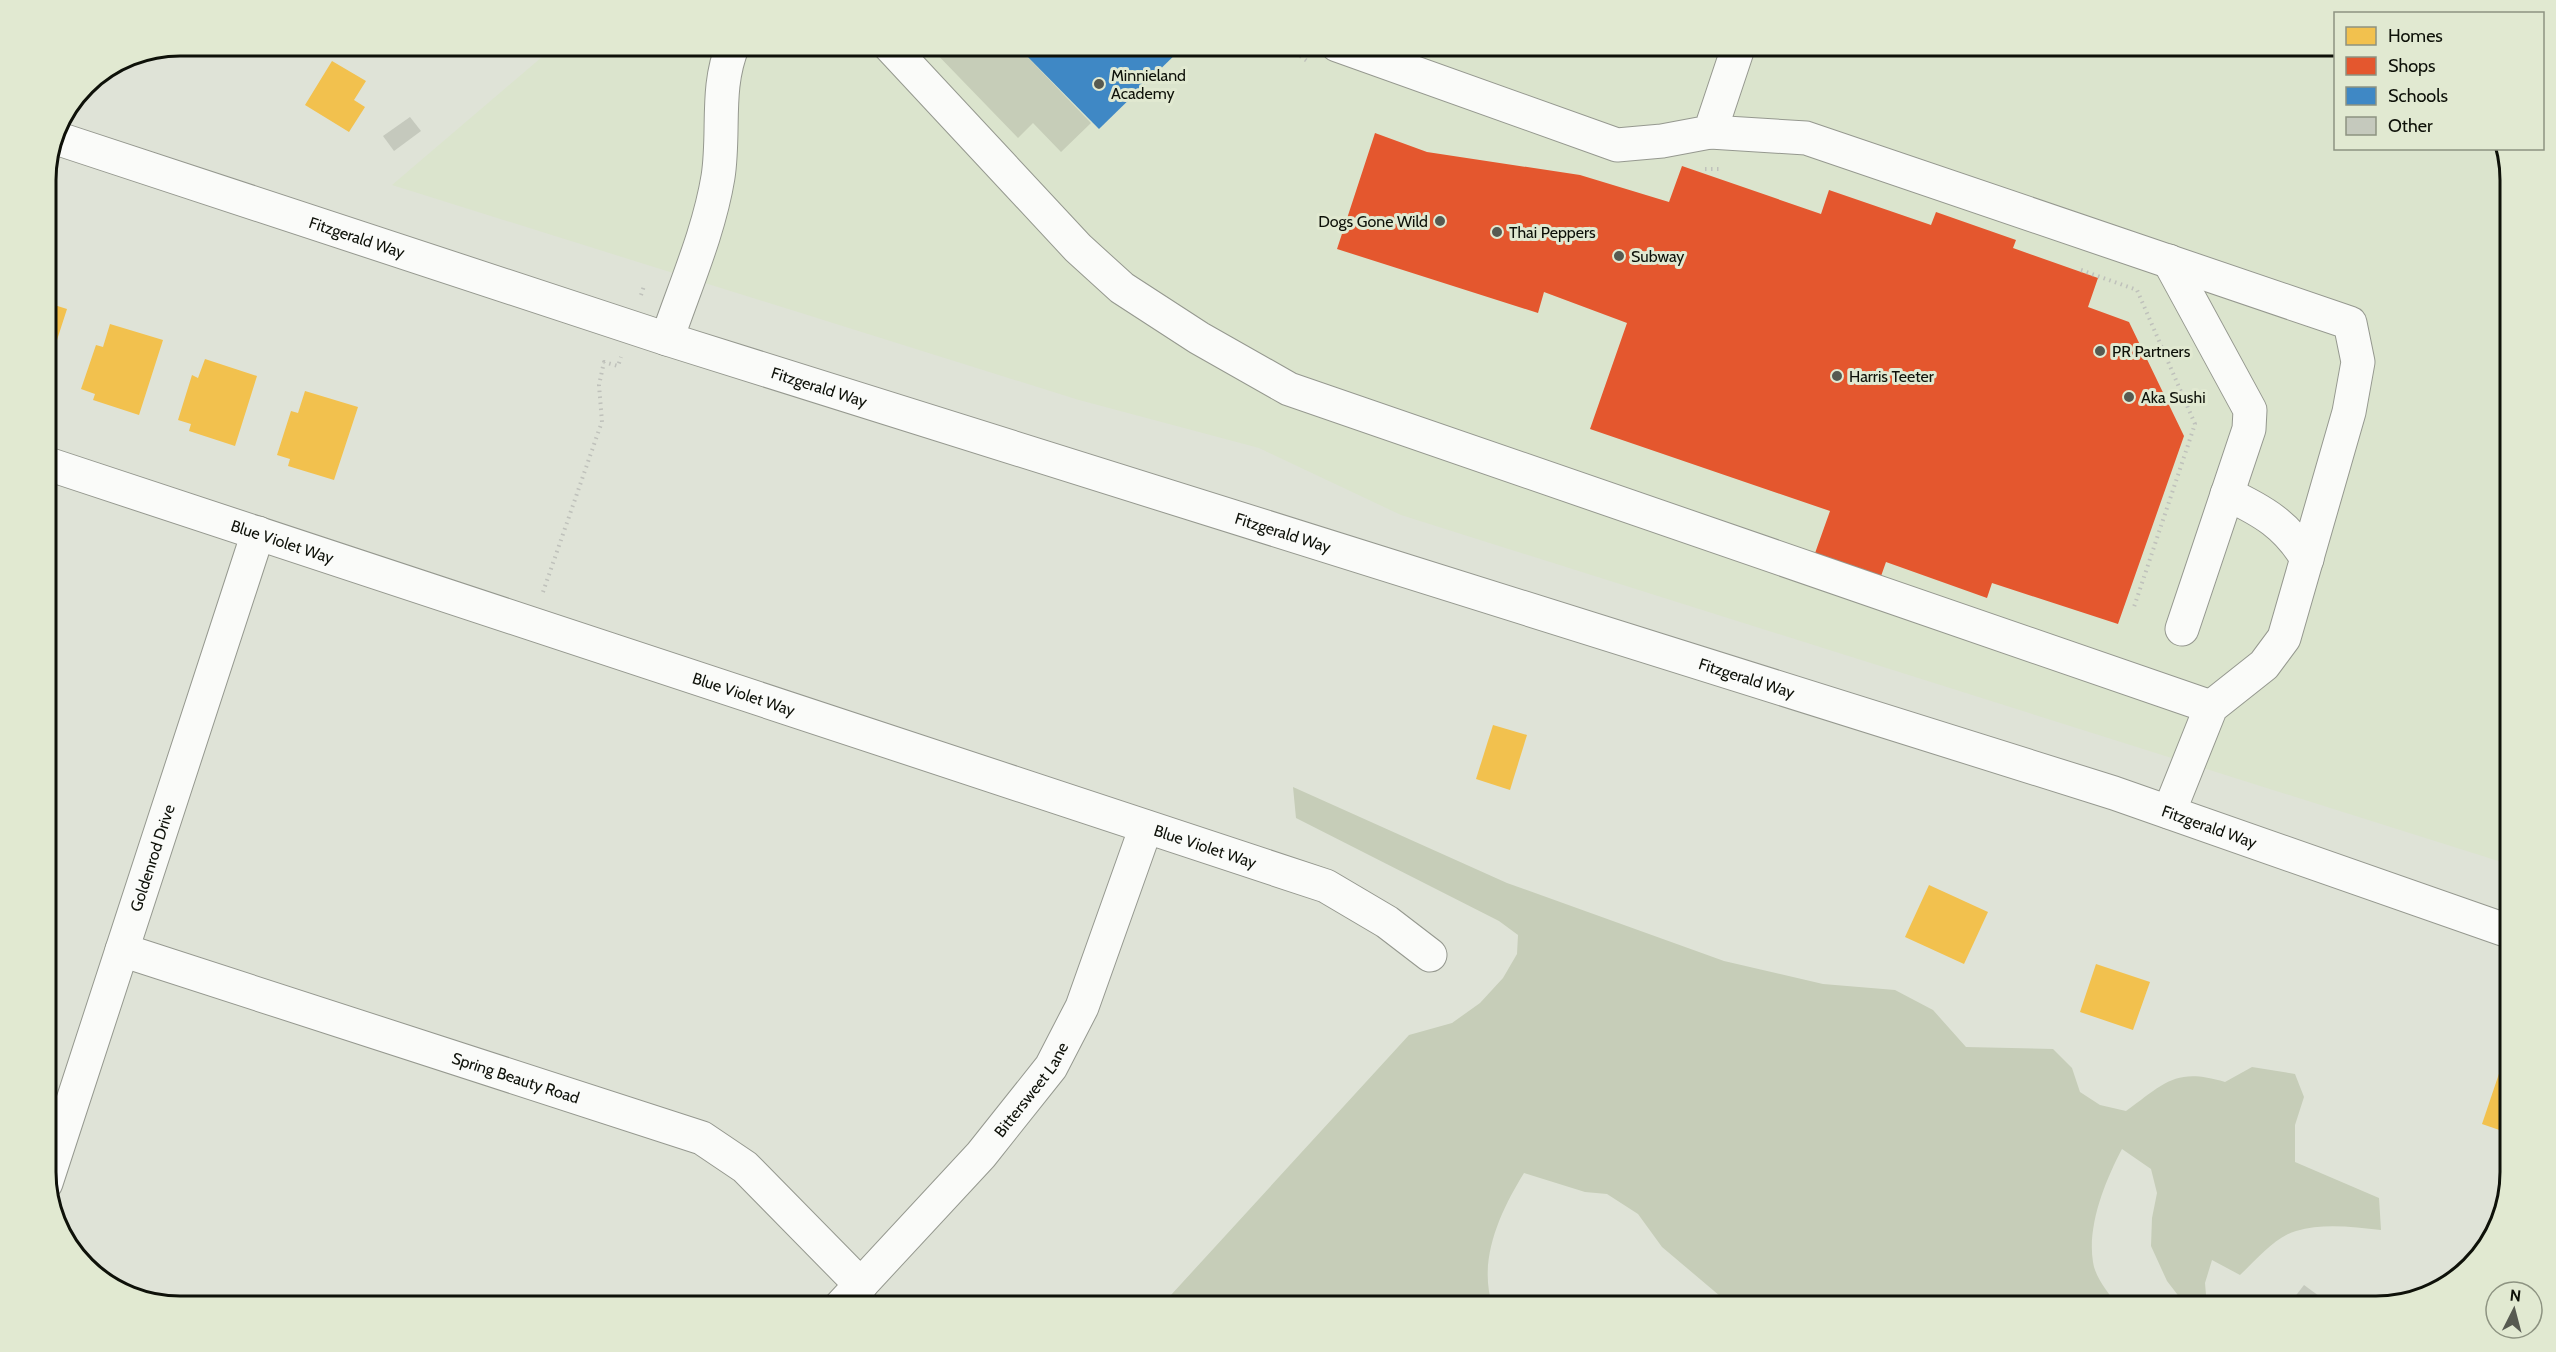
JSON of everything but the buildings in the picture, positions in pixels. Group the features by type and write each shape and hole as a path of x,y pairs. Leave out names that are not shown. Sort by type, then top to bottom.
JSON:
{"street":[{"path":"667,339 703,231 718,177 721,91 729,56"},
{"path":"899,56 1078,248 1122,288 1199,338 1289,389 2211,707"},
{"path":"1328,56 1617,145 1662,141 1710,132 1806,138 2350,323 2358,362 2349,412 2284,638 2264,665 2211,707 2169,812"},
{"path":"1710,132 1735,56"},
{"name":"Fitzgerald Way","path":"62,140 631,328 2169,812 2500,928"},
{"path":"2169,261 2250,410 2249,429 2182,629"},
{"name":"Blue Violet Way","path":"56,467 1326,886 1387,922 1430,955"},
{"path":"2228,494 2272,518 2295,538 2307,559"},
{"name":"Goldenrod Drive","path":"56,1153 258,533"},
{"name":"Bittersweet Lane","path":"850,1296 981,1155 1051,1067 1082,1008 1146,826"},
{"name":"Spring Beauty Road","path":"122,951 702,1138 745,1167 850,1296"}],"path":[{"path":"1693,170 1727,168"},
{"path":"2070,266 2137,290 2195,424 2134,607"},
{"path":"531,624 600,430 602,422 599,385 604,362 618,366 644,286"}],"shaded area":[{"path":"543,56 2334,56 2334,150 2497,150 2498,155 2500,171 2500,862 1401,515 1259,448 1079,400 392,185"},
{"path":"939,56 1027,56 1091,123 1061,152 1033,123 1018,138"},
{"path":"1293,787 1507,883 1724,961 1823,984 1895,990 1933,1010 1966,1047 2053,1049 2072,1068 2080,1092 2100,1105 2126,1111 2161,1086 2182,1077 2194,1076 2225,1082 2252,1067 2295,1074 2304,1097 2295,1125 2295,1162 2379,1198 2381,1230 2327,1226 2296,1231 2273,1244 2240,1275 2212,1260 2205,1283 2206,1296 2179,1296 2167,1281 2151,1246 2152,1218 2157,1193 2151,1169 2122,1149 2109,1175 2099,1204 2093,1234 2094,1268 2111,1296 1720,1296 1662,1247 1638,1214 1607,1194 1585,1192 1524,1173 1499,1220 1489,1255 1490,1296 1170,1296 1409,1035 1452,1023 1480,1003 1503,978 1517,954 1518,935 1499,921 1296,818"}],"place":[{"name":"Minnieland Academy","path":"1099,84"},
{"name":"Dogs Gone Wild","path":"1440,221"},
{"name":"Thai Peppers","path":"1497,232"},
{"name":"Subway","path":"1619,256"},
{"name":"PR Partners","path":"2100,351"},
{"name":"Harris Teeter","path":"1837,376"},
{"name":"Aka Sushi","path":"2129,397"}]}
